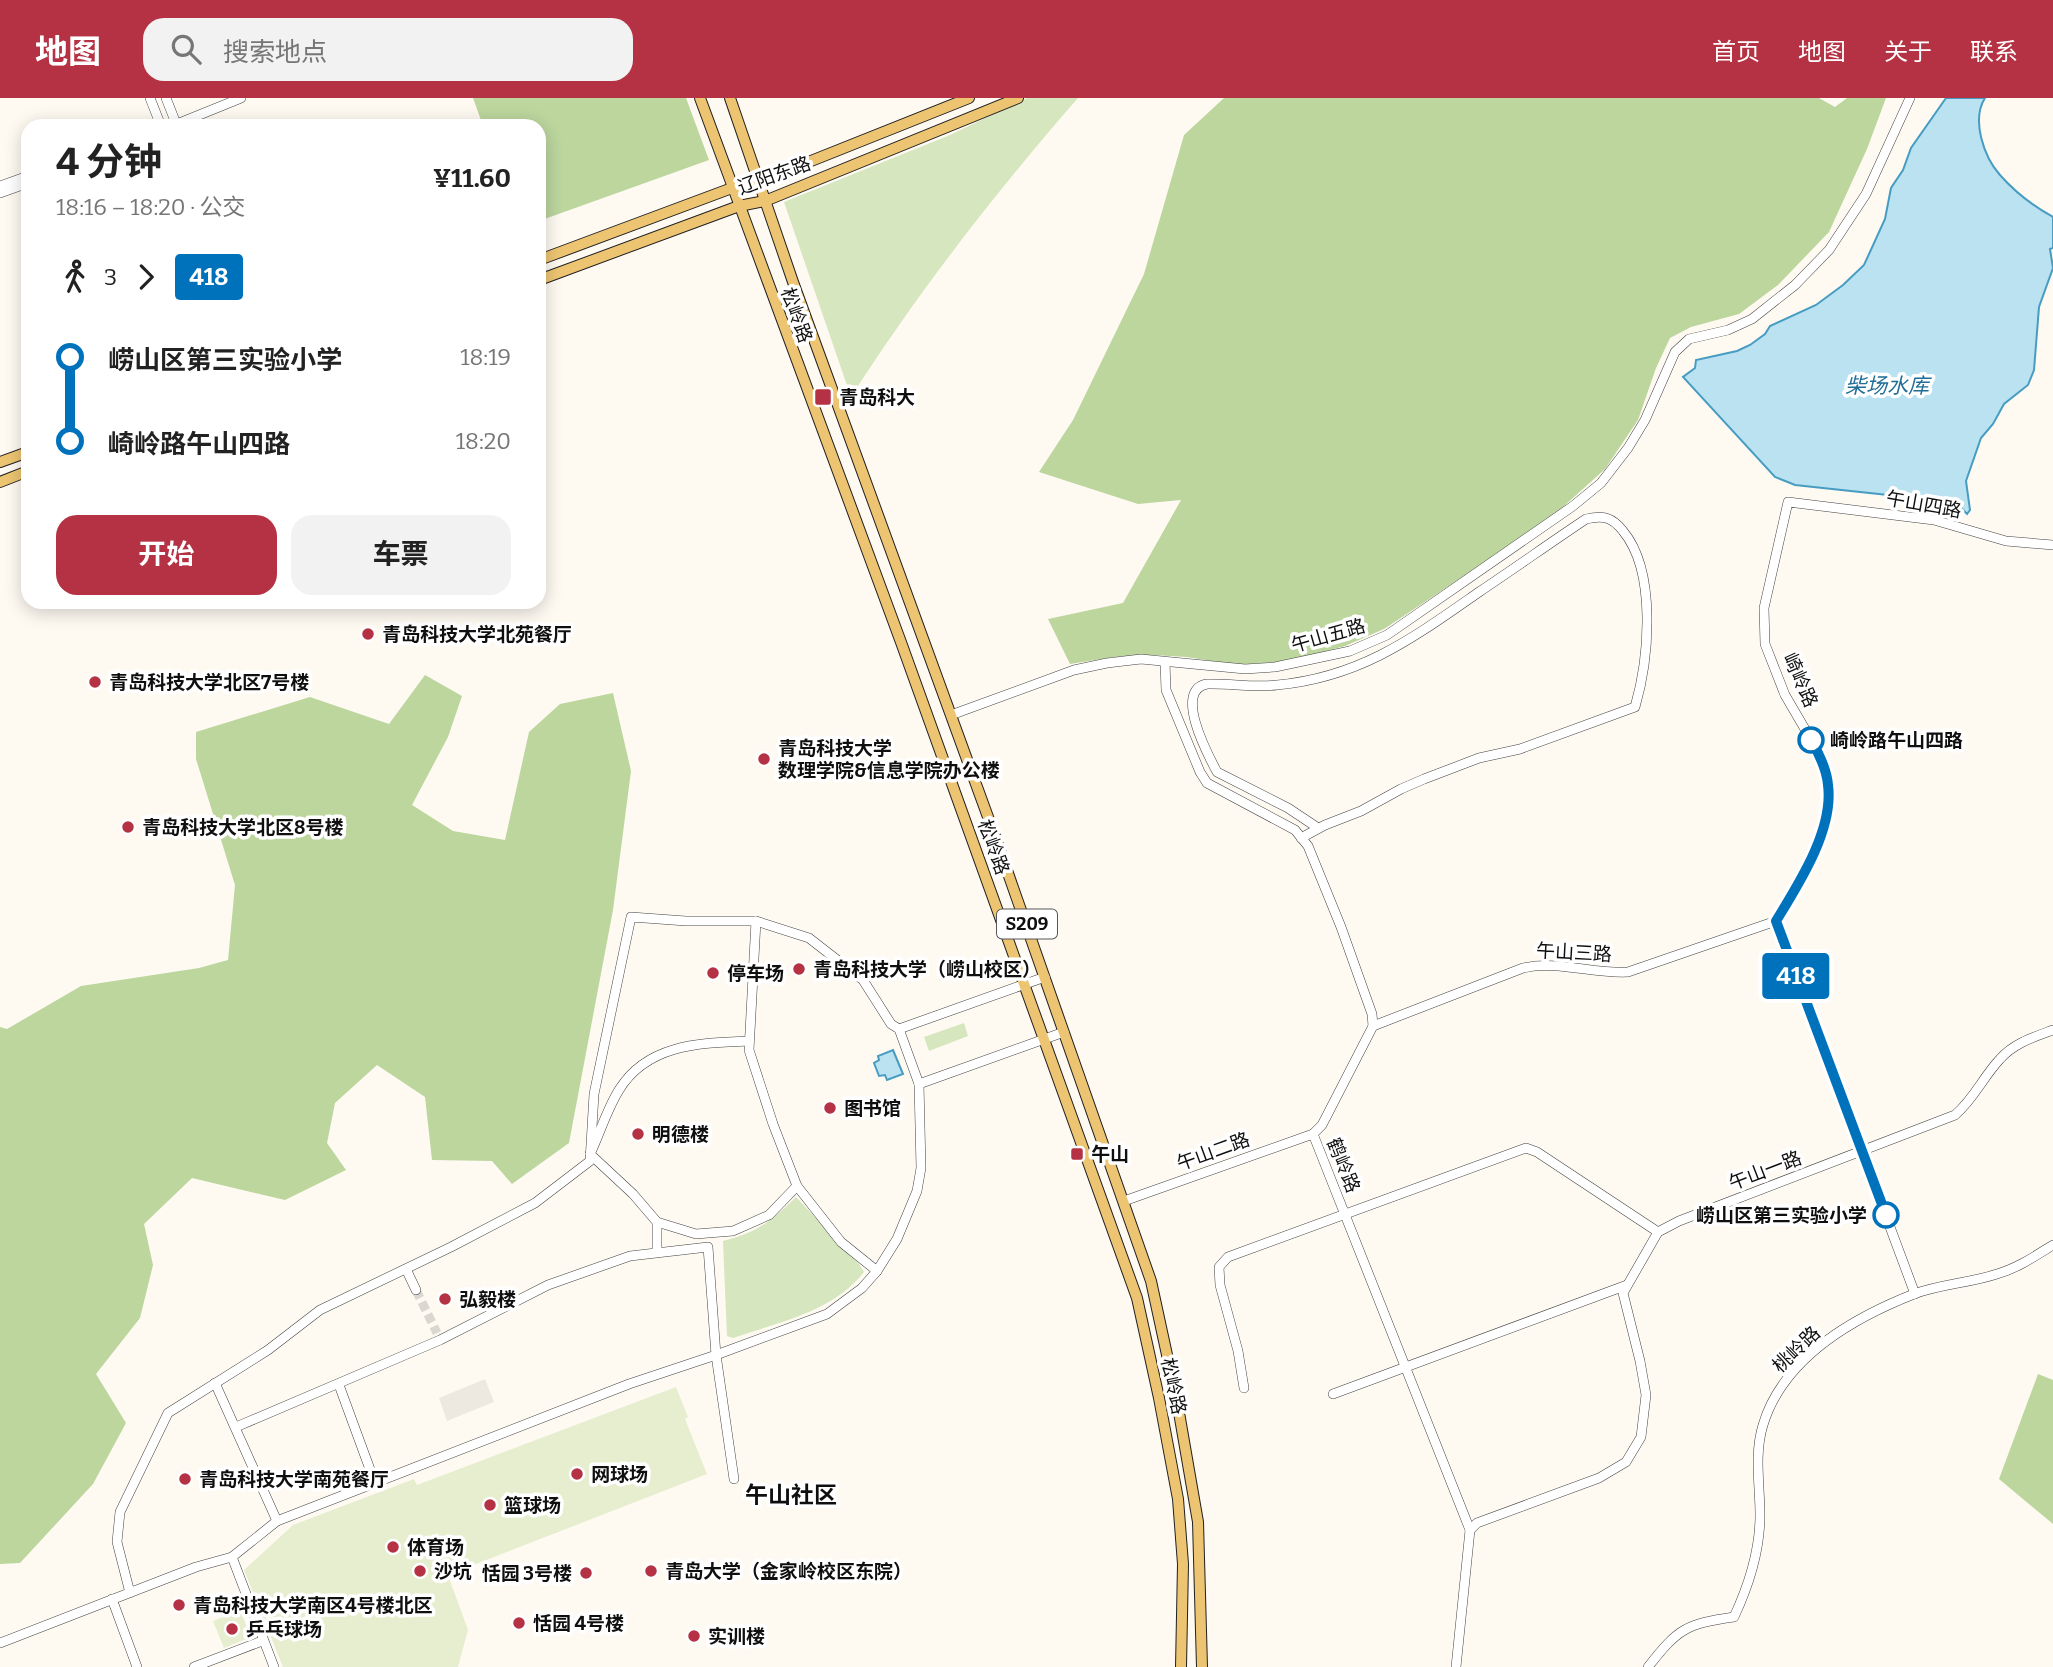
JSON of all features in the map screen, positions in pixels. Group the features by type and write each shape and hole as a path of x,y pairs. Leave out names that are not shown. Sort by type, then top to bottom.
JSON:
{"main road":[{"name":"松岭路","path":"700,98 902,645 1137,1298 1178,1499 1183,1564 1184,1666"},
{"name":"松岭路","path":"730,98 1151,1281 1177,1401 1198,1522 1202,1667"},
{"name":"辽阳东路","path":"546,257 732,188 761,183 969,98"},
{"name":"辽阳东路","path":"546,276 739,206 765,201 1017,98"},
{"path":"0,462 21,454"},
{"path":"0,482 21,474"}],"street":[{"path":"150,98 158,119"},
{"path":"166,98 173,119"},
{"path":"190,119 241,98"},
{"name":"午山五路","path":"951,715 1074,670 1107,663 1141,660 1245,669 1275,667 1350,651 1387,635 1573,506 1601,483 1645,420 1675,352 1689,339 1728,330 1752,319 1795,285 1829,250 1866,194 1910,98"},
{"path":"0,186 21,178"},
{"path":"0,193 21,186"},
{"name":"午山四路","path":"1788,502 1934,520 2006,541 2053,545"},
{"name":"崎岭路","path":"1776,921 1806,872 1825,826 1829,786 1816,748 1785,695 1766,644 1764,608 1788,502"},
{"path":"1301,838 1424,779 1479,758 1520,749 1635,706 1642,683 1646,640 1645,592 1640,559 1631,540 1615,521 1600,515 1586,519 1406,643 1358,666 1325,676 1278,685 1244,687 1207,684 1196,690 1191,701 1192,712 1217,772 1288,808 1318,828"},
{"path":"1165,662 1166,690 1207,783 1295,830 1308,846 1342,927 1372,1014 1373,1026"},
{"path":"0,1643 112,1599 130,1593 196,1567 232,1557 277,1521 629,1384 827,1314 862,1288 877,1271 897,1239 917,1191 921,1168 919,1084 898,1029 891,1024 863,980 809,938 757,921 686,921 631,917 594,1094 590,1161 535,1203 320,1310 268,1350 168,1413 120,1512 117,1542 130,1593"},
{"path":"757,921 748,1050 773,1124 797,1186 841,1242 877,1271"},
{"path":"1776,921 1915,1294"},
{"name":"午山三路","path":"1373,1026 1523,968 1539,964 1611,973 1628,972 1776,921"},
{"path":"898,1029 1045,977"},
{"name":"鹤岭路","path":"1373,1026 1322,1125 1313,1134 1470,1530 1456,1667"},
{"name":"午山一路","path":"1658,1232 1679,1221 1955,1115 1970,1103 2000,1058 2026,1040 2053,1030"},
{"path":"919,1084 1064,1032"},
{"path":"590,1154 619,1090 635,1071 660,1052 703,1043 748,1041"},
{"name":"午山二路","path":"1124,1201 1313,1134"},
{"path":"1244,1388 1238,1350 1220,1285 1219,1267 1228,1257 1526,1148 1537,1152 1658,1232 1623,1293 1646,1395 1641,1437 1626,1462 1599,1479 1477,1523 1470,1530"},
{"path":"590,1154 634,1194 657,1222 696,1234 733,1231 769,1215 797,1186"},
{"path":"657,1222 657,1252"},
{"name":"桃岭路","path":"1648,1667 1679,1632 1709,1620 1734,1617 1747,1590 1758,1546 1758,1455 1762,1427 1771,1404 1786,1380 1820,1346 1866,1316 1915,1294 1997,1274 2024,1264 2053,1245"},
{"path":"236,1427 339,1385 548,1285 630,1256 708,1247 716,1355 734,1479"},
{"path":"406,1269 416,1290"},
{"path":"1334,1394 1627,1285"},
{"path":"215,1383 277,1521"},
{"path":"339,1385 375,1483"},
{"path":"232,1557 274,1667"},
{"path":"112,1599 137,1667"},
{"path":"194,1667 262,1641"}],"green space":[{"path":"473,98 686,98 709,160 546,218 546,119 480,119"},
{"path":"1027,98 1078,98 959,243 903,319 851,397 784,202 950,135"},
{"path":"1224,98 1819,98 1835,107 1847,98 1886,98 1867,149 1829,232 1778,285 1739,314 1691,327 1670,338 1656,368 1638,420 1605,469 1564,506 1485,562 1384,629 1345,646 1288,661 1236,665 1153,655 1114,657 1070,664 1048,619 1123,603 1181,500 1138,504 1039,472 1073,420 1144,274 1184,135"},
{"path":"425,675 462,696 448,737 412,805 453,831 505,840 529,732 560,704 613,693 631,771 613,910 569,1143 512,1184 492,1161 432,1160 425,1097 377,1065 335,1103 327,1143 346,1170 285,1200 192,1178 144,1224 153,1265 140,1318 96,1374 126,1423 93,1484 20,1563 0,1564 0,1027 7,1029 81,986 199,968 228,960 235,885 196,759 196,732 310,697 389,724"},
{"path":"964,1023 968,1036 929,1051 924,1037"},
{"path":"796,1197 864,1272 837,1297 804,1314 733,1338 727,1336 723,1241 763,1225"},
{"path":"2038,1374 2053,1380 2053,1524 1999,1479"},
{"name":"体育场","path":"676,1387 688,1417 685,1419 707,1474 448,1575 468,1630 458,1667 283,1667 244,1570 293,1525 414,1479 417,1485"},
{"name":"乒乓球场","path":"240,1610 251,1637 224,1648 213,1621"}],"shaded area":[{"path":"485,1379 494,1402 447,1421 439,1398"}],"water":[{"name":"柴场水库","path":"1946,98 1985,98 1979,127 1985,149 1994,167 2032,204 2053,217 2053,248 2050,249 2053,268 2039,307 2034,370 2028,385 2004,404 1981,438 1966,481 1970,510 1967,514 1953,499 1795,485 1775,477 1683,377 1695,368 1696,360 1737,351 1765,334 1770,326 1816,305 1864,265 1885,219 1891,188 1903,170 1911,148"},
{"path":"893,1050 903,1074 887,1080 885,1075 879,1076 874,1063 879,1060 878,1056"}],"tunnel":[{"path":"416,1290 437,1333"}],"bus line":[{"name":"418","path":"1811,740 1829,786 1825,826 1806,872 1776,921 1886,1215"}],"place":[{"name":"青岛科大","path":"823,397"},
{"name":"青岛科技大学北苑餐厅","path":"368,634"},
{"name":"青岛科技大学北区7号楼","path":"95,682"},
{"name":"崎岭路午山四路","path":"1811,740"},
{"name":"青岛科技大学 数理学院&信息学院办公楼","path":"764,759"},
{"name":"青岛科技大学北区8号楼","path":"128,827"},
{"name":"青岛科技大学（崂山校区）","path":"799,969"},
{"name":"停车场","path":"713,973"},
{"name":"图书馆","path":"830,1108"},
{"name":"明德楼","path":"638,1134"},
{"name":"午山","path":"1077,1154"},
{"name":"崂山区第三实验小学","path":"1886,1215"},
{"name":"弘毅楼","path":"445,1299"},
{"name":"网球场","path":"577,1474"},
{"name":"青岛科技大学南苑餐厅","path":"185,1479"},
{"name":"篮球场","path":"490,1505"},
{"name":"体育场","path":"393,1547"},
{"name":"沙坑","path":"420,1571"},
{"name":"青岛大学（金家岭校区东院）","path":"651,1571"},
{"name":"恬园 3号楼","path":"586,1573"},
{"name":"青岛科技大学南区4号楼北区","path":"179,1605"},
{"name":"恬园 4号楼","path":"519,1623"},
{"name":"乒乓球场","path":"232,1629"},
{"name":"实训楼","path":"694,1636"}],"district":[{"name":"午山社区","path":"791,1495"}]}
